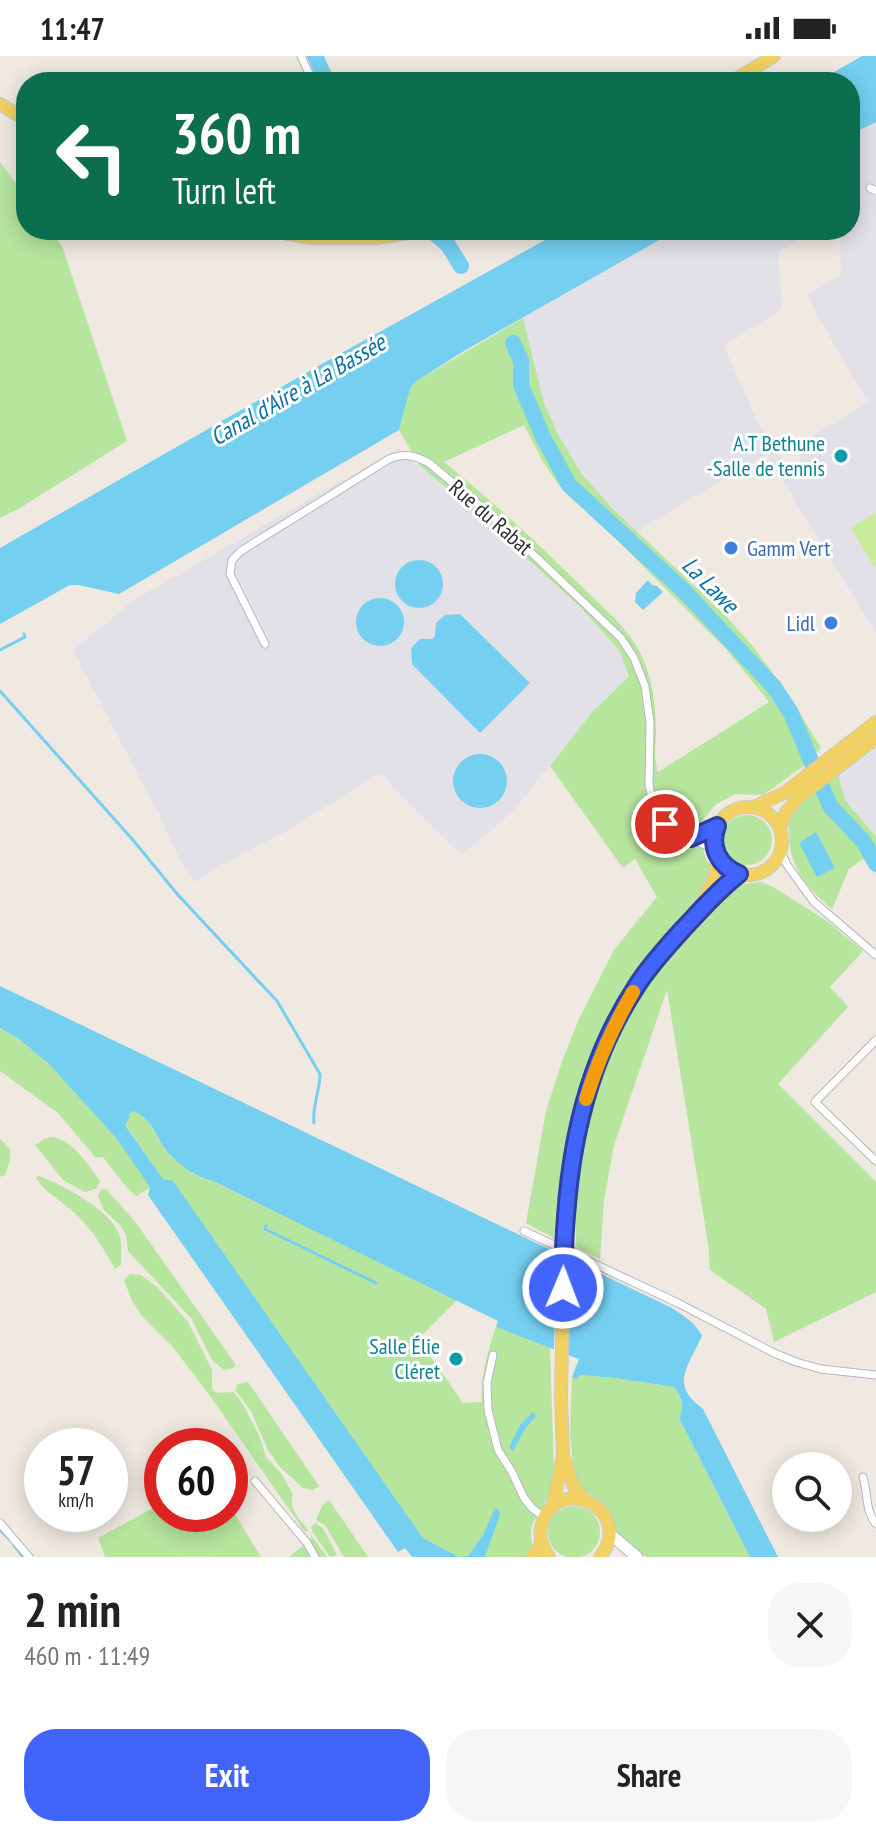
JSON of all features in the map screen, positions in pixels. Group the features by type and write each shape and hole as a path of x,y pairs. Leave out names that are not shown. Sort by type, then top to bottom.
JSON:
{"main road":[{"path":"748,72 774,56"},
{"path":"780,828 786,812 810,781 876,722"},
{"path":"827,767 876,738"},
{"path":"754,807 810,781"},
{"path":"691,920 713,882 714,837 717,826 726,814 747,806 754,807 770,814 780,828 781,852 764,872 739,874 724,866 716,853"},
{"path":"553,1506 563,1455 561,1395 565,1207 577,1132 596,1067 608,1038 647,970 691,920 739,874"},
{"path":"563,1455 573,1485 584,1499 600,1509 609,1525 609,1543 600,1557"},
{"path":"533,1557 541,1544 544,1517 553,1506 573,1498 584,1499"},
{"path":"610,1534 637,1557"},
{"path":"541,1544 549,1557"}],"street":[{"name":"Rue du Rabat","path":"265,644 230,574 232,560 241,551 389,459 402,454 416,456 429,463 496,519 621,638 634,658 645,686 650,723 649,785 653,804 671,831 691,838 716,853"},
{"path":"691,838 717,826"},
{"path":"781,852 814,902 876,955"},
{"path":"876,1040 815,1102 876,1161"},
{"path":"524,1231 678,1303 774,1353 821,1369 876,1375"},
{"path":"493,1355 487,1383 488,1410 498,1450 524,1498 544,1517"},
{"path":"863,1477 868,1494 867,1506 876,1524"},
{"path":"255,1481 315,1557"},
{"path":"0,1523 29,1557"}],"shaded area":[{"path":"876,122 876,633 766,454 637,531 581,473 558,434 544,403 523,318 660,240 797,240 778,252 782,309 724,346 756,419 788,469 802,460 794,447 868,402 808,294 841,275 840,240 860,240 860,130"},
{"path":"399,448 405,457 433,476 490,525 578,606 619,650 629,676 592,712 513,811 462,855 391,785 382,772 196,882 182,864 73,650 134,600"},
{"path":"876,731 876,837 845,800 836,760"}],"green space":[{"path":"0,162 16,184 16,240 58,240 62,246 127,441 0,518"},
{"path":"523,318 544,403 581,473 612,508 722,612 752,645 788,694 821,748 805,765 763,795 735,794 715,805 699,825 688,824 683,843 703,849 707,861 743,884 762,882 775,888 827,921 863,951 830,987 848,1007 778,1084 876,1182 876,1292 774,1342 766,1309 710,1270 667,990 614,1145 604,1201 600,1259 576,1246 576,1210 556,1207 554,1238 526,1223 546,1111 579,1019 614,950 657,897 635,859 623,868 550,766 592,712 629,676 619,650 579,606 419,465 399,430 410,389 415,382","holes":["524,425 558,484 726,649 769,702 658,772 654,696 645,664 634,643 610,614 550,556 444,462"]},
{"path":"876,512 876,566 874,567 851,528"},
{"path":"838,773 845,800 876,837 876,873 863,859 849,869 832,909 808,885 796,867 789,828 794,811"},
{"path":"747,815 764,823 772,840 764,857 747,865 730,857 722,840 730,823"},
{"path":"0,1028 49,1064 117,1139 151,1187 136,1196 103,1157 96,1158 58,1113 0,1071"},
{"path":"133,1111 149,1123 171,1156 194,1174 457,1300 418,1339 463,1403 482,1402 483,1374 496,1327 550,1348 554,1472 550,1494 531,1530 532,1547 541,1557 485,1557 500,1515 495,1509 483,1535 468,1556 459,1557 423,1538 173,1182 163,1179 125,1124"},
{"path":"53,1137 68,1143 85,1161 100,1181 96,1189 85,1192 63,1180 35,1145"},
{"path":"0,1139 10,1149 10,1160 5,1175 0,1177"},
{"path":"39,1176 84,1199 113,1223 121,1240 121,1265 115,1269 89,1229 43,1187 36,1178"},
{"path":"106,1189 136,1223 236,1365 231,1369 224,1370 212,1360 191,1318 128,1251 126,1235 103,1209 98,1196 101,1190"},
{"path":"130,1274 141,1275 158,1288 188,1322 212,1370 212,1389 216,1393 234,1392 244,1406 266,1457 281,1473 293,1494 293,1509 308,1530 305,1532 248,1450 248,1428 232,1428 172,1346 142,1316 124,1280"},
{"path":"578,1375 674,1387 682,1402 679,1418 750,1557 646,1557 623,1540 604,1505 578,1485 573,1467 570,1434 572,1377"},
{"path":"248,1382 319,1486 313,1490 303,1488 279,1466 268,1450 251,1411 236,1391 237,1384"},
{"path":"329,1500 368,1557 344,1557 325,1525 316,1520 322,1506"},
{"path":"564,1508 584,1508 598,1522 598,1542 584,1556 564,1556 550,1542 550,1522"},
{"path":"144,1513 144,1532 246,1532 261,1557 105,1557 98,1538 109,1532 128,1532 128,1522"},
{"path":"315,1523 323,1528 337,1555 330,1557 312,1531"},
{"path":"311,1535 327,1557 289,1557 311,1539"}],"water":[{"path":"862,56 876,56 876,122 860,130 860,72 834,72"},
{"name":"Canal d'Aire à La Bassée","path":"545,240 659,240 415,382 410,389 399,430 119,594 70,585 0,624 0,548"},
{"path":"419,560 436,567 443,584 436,601 419,608 402,601 395,584 402,567"},
{"path":"647,581 663,592 643,610 635,602 636,593"},
{"path":"380,598 397,605 404,622 397,639 380,646 363,639 356,622 363,605"},
{"path":"460,614 530,683 480,733 412,664 411,648 420,639 432,639 436,623 445,615"},
{"path":"480,754 499,762 507,781 499,800 480,808 461,800 453,781 461,762"},
{"path":"816,832 835,868 817,877 799,843"},
{"path":"0,986 672,1308 685,1317 702,1336 684,1375 687,1392 703,1409 778,1557 750,1557 679,1418 682,1402 674,1387 615,1378 572,1377 579,1359 496,1327 498,1321 188,1170 166,1150 149,1122 133,1111 125,1125 163,1179 173,1181 423,1538 459,1557 412,1557 405,1548 398,1552 148,1195 150,1187 117,1139 49,1064 0,1028"},
{"path":"533,1412 536,1416 513,1451 509,1447 520,1425"},
{"path":"495,1508 498,1509 500,1515 485,1557 459,1557 468,1556 483,1535"}],"pier":[{"path":"556,1248 570,1255 569,1360 554,1354"}],"waterway":[{"name":"La Lawe","path":"315,56 322,72"},
{"name":"La Lawe","path":"442,240 461,266"},
{"name":"La Lawe","path":"513,343 521,361 521,385 543,437 569,485 684,591 774,687 791,713 830,806 864,842 876,864"},
{"path":"0,650 25,637 24,634"},
{"path":"0,691 178,895 277,1001 320,1074 314,1123"},
{"path":"266,1226 265,1229 376,1283"},
{"path":"0,1530 9,1539"},
{"path":"14,1545 23,1557"}],"slow traffic":[{"path":"586,1099 608,1038 633,992"}],"place":[{"name":"A.T Bethune -Salle de tennis","path":"841,456"},
{"name":"Gamm Vert","path":"731,548"},
{"name":"Lidl","path":"831,623"},
{"name":"Salle Élie Cléret","path":"456,1359"}],"route":[{"path":"563,1288 563,1234 570,1169 585,1101 608,1038 647,970 691,920 739,874 724,866 718,857 714,843 717,826 691,838 680,836 665,824"}]}
